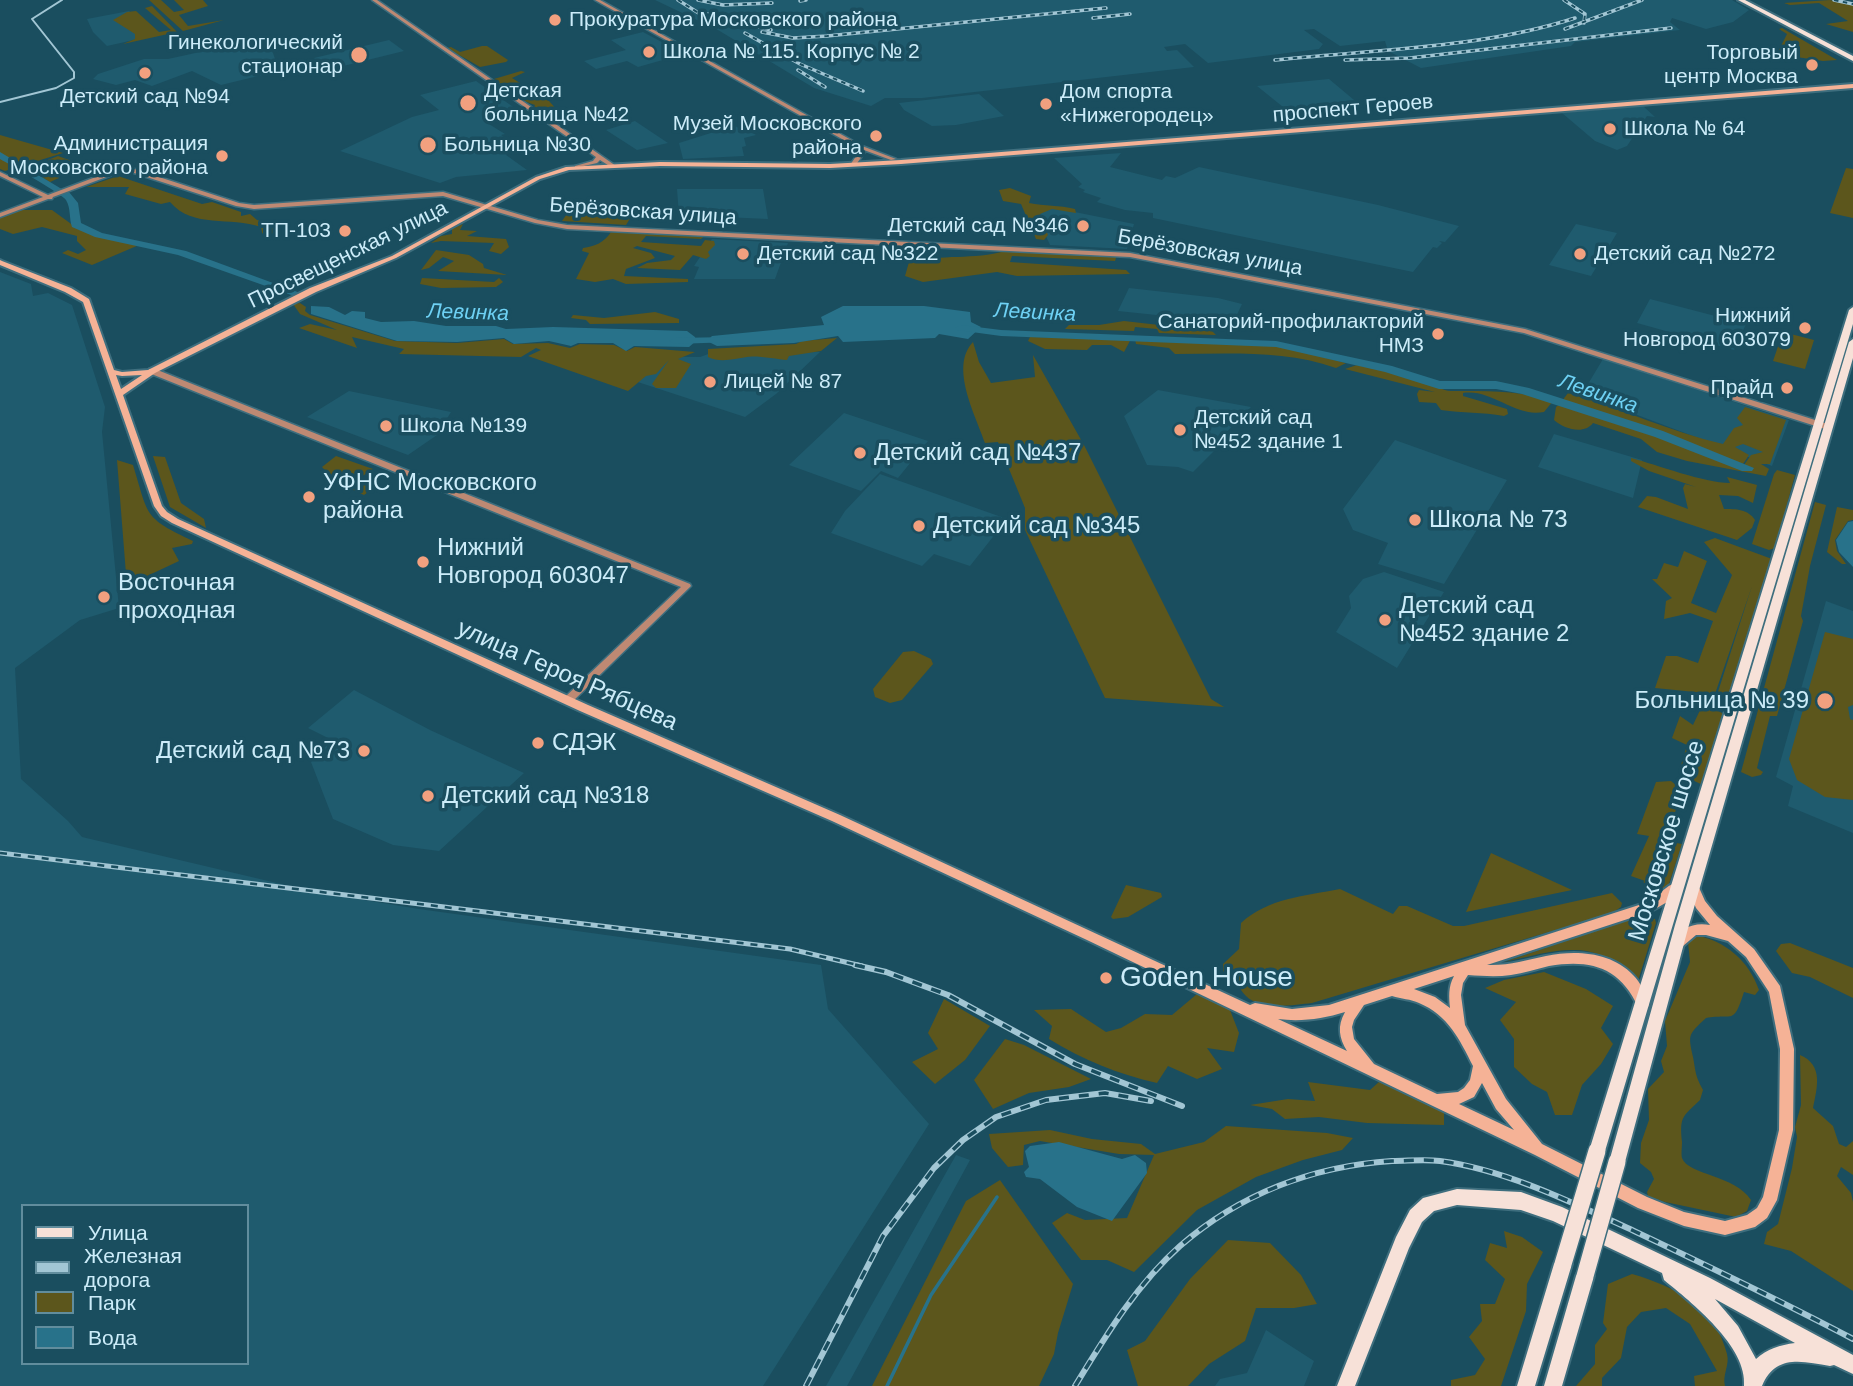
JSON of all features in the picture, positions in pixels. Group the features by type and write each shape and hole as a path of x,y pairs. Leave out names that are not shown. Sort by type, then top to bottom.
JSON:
{"main road":[{"path":"1741,0 1840,55 1853,66"},
{"path":"1840,55 1853,59"},
{"name":"проспект Героев","path":"871,163 892,159 1826,85 1843,83 1851,78"},
{"name":"проспект Героев","path":"853,164 1038,153 1853,86"},
{"name":"Просвещенская улица","path":"152,371 313,290 394,257 549,173 577,167 698,163 853,164"},
{"name":"улица Героя Рябцева","path":"0,261 68,290 86,301 158,506 164,514 222,544 568,701 836,818 1235,1004"},
{"name":"Московское шоссе","path":"1526,1386 1643,1003 1686,884 1823,426 1853,310"},
{"name":"Московское шоссе","path":"1823,426 1853,342"},
{"path":"112,372 121,374 152,371"},
{"path":"120,394 152,371"},
{"path":"1686,884 1713,920 1761,967 1775,990 1787,1049 1786,1130 1770,1200 1762,1213 1750,1222 1726,1228 1684,1219 1643,1203 1540,1150 1235,1004 1273,1013 1306,1015 1391,992 1642,909 1686,884"},
{"name":"Московское шоссе","path":"1553,1386 1675,950 1686,884"},
{"path":"1675,950 1685,934 1694,929 1719,933 1738,942"},
{"path":"1465,968 1508,970 1555,959 1594,959 1629,978 1638,989 1643,1003"},
{"path":"1465,968 1457,982 1454,995 1460,1026 1501,1104 1540,1150"},
{"path":"1391,992 1424,997 1460,1026"},
{"path":"1361,1000 1345,1022 1346,1036 1355,1053 1376,1073"},
{"path":"1432,1098 1463,1099 1472,1093 1478,1081 1480,1066"},
{"path":"1346,1386 1402,1243 1416,1216 1429,1204 1457,1197 1521,1201 1601,1233 1704,1284 1848,1363"},
{"path":"1653,1261 1714,1310 1735,1333 1747,1356 1753,1383"},
{"path":"1753,1383 1763,1364 1782,1352 1801,1351 1848,1363"}],"street":[{"path":"374,0 613,166"},
{"path":"597,0 860,147 892,159"},
{"path":"853,164 860,156 860,147"},
{"path":"577,167 595,162 599,157"},
{"name":"Берёзовская улица","path":"0,215 125,168 238,205 254,207 443,194 537,222 567,227 1130,255 1525,331 1823,426"},
{"path":"0,174 50,198"},
{"path":"152,371 687,586 568,701"}],"shaded area":[{"path":"655,0 1732,0 1749,10 1733,22 1706,29 1672,18 1670,22 1680,30 1575,42 1571,46 1421,68 1388,51 1385,41 1340,46 1314,29 1304,30 1323,44 1319,49 1208,63 1185,44 1164,47 1167,51 1177,50 1194,67 922,98 885,98 871,106 814,88 718,30"},
{"path":"129,11 156,35 107,46 93,32 87,19"},
{"name":"Школа № 115. Корпус № 2","path":"643,32 684,54 638,67 627,61 596,69 584,61 626,50 611,40"},
{"name":"Гинекологический стационар","path":"389,40 404,51 327,70 314,58"},
{"path":"250,41 258,47 271,47 279,71 221,85 192,71 152,86 135,80 116,85 93,79 98,74 144,59 168,59"},
{"path":"1329,79 1360,105 1288,111 1257,86"},
{"path":"476,81 519,111 484,121 505,134 501,135 507,139 502,141 499,150 509,152 506,155 527,170 456,177 440,183 340,151 412,117 439,110 420,95"},
{"path":"979,94 1004,116 956,125 932,126 904,110 899,103"},
{"name":"Школа № 64","path":"1643,106 1655,117 1647,116 1627,146 1617,150 1595,141 1562,113"},
{"path":"635,121 668,143 637,150 606,130"},
{"path":"723,125 747,129 756,135 744,138 744,156 683,159 679,143 714,132 711,129"},
{"path":"1121,153 1110,167 1162,180 1166,176 1175,178 1199,167 1378,205 1459,226 1445,242 1439,241 1442,243 1437,248 1433,247 1413,272 1153,218 1153,213 1125,210 1097,202 1101,198 1083,192 1085,190 1078,187 1082,184 1054,158"},
{"path":"677,189 763,189 768,219 679,215"},
{"path":"1050,207 1134,224 1127,249 1050,245 1036,214"},
{"name":"Детский сад №272","path":"1576,224 1617,233 1591,276 1549,265"},
{"name":"Детский сад №322","path":"712,239 788,243 775,279 694,279 699,267 694,266"},
{"path":"0,272 31,284 33,296 48,293 72,305 105,407 102,432 119,608 80,620 15,668 21,779 82,837 315,892 821,965 828,1009 929,1124 763,1386 0,1386"},
{"path":"1129,288 1218,298 1242,304 1233,323 1118,311"},
{"path":"1650,299 1746,324 1734,350 1637,323"},
{"name":"Лицей № 87","path":"820,352 776,394 745,417 555,355 700,357 711,353"},
{"path":"1603,359 1789,420 1772,466 1582,394"},
{"name":"Детский сад №452 здание 1","path":"1158,390 1251,407 1215,444 1216,449 1193,472 1178,467 1147,465 1124,416"},
{"name":"Школа №139","path":"349,391 451,412 437,435 408,455 307,417"},
{"name":"Детский сад №437","path":"844,413 928,441 898,478 881,471 861,491 789,465"},
{"path":"1554,434 1642,460 1633,498 1538,467"},
{"name":"Школа № 73","path":"1395,440 1507,480 1444,584 1378,564 1388,543 1353,530 1343,509"},
{"name":"Детский сад №345","path":"880,474 1007,519 970,566 934,554 922,566 831,533 845,511"},
{"name":"Детский сад №452 здание 2","path":"1384,572 1444,592 1397,668 1336,632 1351,608 1349,596 1363,579"},
{"name":"Больница № 39","path":"1826,601 1853,611 1853,833 1788,806 1793,786 1776,777"},
{"name":"Детский сад №318","path":"354,690 430,730 524,773 439,851 393,845 333,819 311,762 332,740 308,728"},
{"path":"956,1155 970,1160 847,1386 826,1386"},
{"path":"1266,1330 1314,1361 1304,1386 1215,1386 1220,1379 1247,1373"}],"green space":[{"path":"149,0 161,0 174,12 184,10 174,0 203,0 208,6 179,15 188,26 224,20 183,31"},
{"path":"1830,0 1853,5 1853,32 1826,24 1848,21 1819,3 1784,3"},
{"path":"152,6 177,32 123,44 135,39 135,34 113,20 127,12 136,11 159,32 171,30 145,8"},
{"path":"1782,28 1837,60 1823,61 1777,54 1787,34 1779,29"},
{"path":"487,46 508,60 480,67 447,48 451,47 460,52"},
{"path":"525,72 512,78 533,91 543,88 551,91 541,98 549,101 558,111 556,114 563,114 557,117 559,119 552,120 544,115 546,112 524,101 494,79"},
{"path":"0,135 63,153 5,171 0,169"},
{"path":"58,156 83,165 58,175 59,178 50,182 27,168"},
{"path":"1846,168 1853,169 1853,218 1830,213"},
{"path":"118,176 202,204 212,202 241,212 241,216 250,214 257,220 278,225 275,232 267,236 262,233 261,227 201,219 179,210 170,202 161,204 125,194 129,187 86,187"},
{"path":"1010,188 1031,196 1029,203 1075,209 1076,213 1052,209 1040,214 1048,235 1044,240 1036,239 1021,204 1003,201 999,190"},
{"path":"571,208 634,212 626,225 562,221"},
{"path":"23,210 52,210 74,226 97,236 139,245 92,265 62,253 68,250 78,254 86,250 77,241 77,236 42,227 13,234 0,229 0,217"},
{"path":"463,224 460,230 477,231 467,236 506,239 509,247 501,254 489,251 494,243 431,243 441,236 452,234 452,229"},
{"path":"611,232 706,235 701,239 646,236 641,242 701,246 705,240 714,241 715,245 708,252 710,256 706,259 693,255 680,270 637,268 647,263 671,260 675,256 637,246 633,248 651,253 655,258 626,269 624,276 688,279 688,282 626,284 613,279 595,282 576,279 589,253 582,251 583,248 599,243"},
{"path":"436,250 469,255 483,264 484,268 507,275 438,271 454,261 443,257 429,268 421,270"},
{"path":"1005,251 1117,255 1115,261 1012,256 1010,262 1126,270 1130,274 1017,276 997,272 923,282 905,276 909,262"},
{"path":"422,278 494,282 499,278 503,282 496,287 441,288 420,284"},
{"path":"300,303 310,315 395,341 457,343 504,339 513,344 548,343 570,348 580,344 614,345 627,351 635,347 695,352 678,359 691,364 676,388 656,388 652,384 669,360 656,374 646,376 628,391 528,356 541,350 536,348 521,357 399,354 404,349 352,337 357,348 299,328 310,324 337,330 300,314 293,304"},
{"path":"655,312 679,319 679,323 590,324 586,320 571,318 573,315 604,318"},
{"path":"1124,321 1212,331 1216,335 1159,333 1157,329 1135,327 1134,331 1065,329 1069,325 1099,325"},
{"path":"1783,332 1814,340 1805,369 1773,361"},
{"path":"1030,337 1131,339 1124,352 1111,345 1092,345 1087,350 1045,349 1028,341"},
{"path":"837,338 821,351 789,356 787,360 755,356 722,360 708,357 708,349 796,344"},
{"path":"1135,339 1275,345 1346,363 1336,368 1277,356 1175,354 1169,348 1136,344"},
{"path":"973,342 979,362 991,383 1035,377 1033,355 1084,445 1211,699 1224,707 1105,698 1025,530 1025,508 998,442 985,443 971,406 963,365 966,352"},
{"path":"1357,365 1405,376 1448,391 1515,393 1553,401 1544,412 1533,413 1484,395 1463,393 1463,396 1507,409 1508,414 1504,416 1441,410 1436,403 1419,402 1419,390 1435,392 1345,369"},
{"path":"1568,393 1723,444 1734,428 1743,425 1737,418 1745,407 1786,420 1770,464 1761,464 1769,469 1766,476 1687,461 1657,452 1641,439 1593,423 1579,430 1563,426 1554,420 1556,407 1560,404 1659,435 1739,466 1744,465 1751,455 1763,452 1743,444 1735,447 1749,455 1743,464 1562,401"},
{"path":"153,456 165,457 181,503 204,519 206,528 170,507"},
{"path":"336,456 373,469 358,479 375,487 364,495 336,482 322,467"},
{"path":"1631,458 1707,480 1730,483 1727,477 1757,485 1753,503 1738,496 1719,495 1724,509 1741,510 1752,516 1755,520 1752,528 1737,540 1638,507 1647,496 1688,509 1683,488 1685,484 1696,487 1649,471 1631,461"},
{"path":"117,460 133,465 150,514 165,526 193,541 192,544 172,548 179,561 145,577 126,574"},
{"path":"1777,470 1795,475 1775,548 1769,550 1752,544"},
{"path":"1815,502 1826,505 1810,566 1801,616 1803,621 1777,716 1770,716 1757,768 1763,772 1752,777 1741,772"},
{"path":"1837,507 1853,510 1853,520 1848,521 1835,540 1837,551 1846,564 1842,564 1827,552"},
{"path":"1715,538 1772,559 1729,702 1716,698 1752,586 1715,694 1655,688 1666,656 1677,656 1698,663 1713,621 1690,613 1664,619 1666,601 1672,598 1652,579 1657,579 1664,563 1678,567 1684,551 1707,561 1691,603 1716,613 1732,575 1704,542"},
{"name":"Больница № 39","path":"1825,632 1853,639 1853,705 1848,707 1850,719 1853,720 1853,800 1825,797 1797,780 1789,759"},
{"path":"914,651 931,659 933,664 902,700 890,703 875,697 873,689 903,652"},
{"path":"1701,708 1717,710 1725,715 1703,785 1690,779 1685,780 1679,772 1687,745 1672,738 1680,716 1693,725"},
{"path":"1671,781 1683,791 1666,836 1671,842 1682,844 1667,890 1660,891 1631,876 1649,836 1637,834 1656,782"},
{"path":"1491,853 1572,890 1466,912"},
{"path":"1126,885 1161,893 1162,897 1128,917 1113,919 1111,917"},
{"path":"1340,889 1393,914 1399,906 1407,906 1453,926 1464,926 1612,893 1622,903 1621,907 1612,913 1312,1003 1278,1006 1260,1004 1246,996 1236,981 1223,973 1223,964 1239,949 1241,923 1252,915 1288,899"},
{"path":"1643,915 1655,919 1656,923 1638,981 1606,957 1591,952 1559,951 1504,962"},
{"path":"1695,935 1717,942 1735,954 1749,970 1759,990 1755,995 1744,992 1735,1014 1706,1018 1691,1035 1696,1074 1703,1090 1700,1100 1686,1113 1681,1126 1682,1158 1686,1164 1734,1185 1751,1200 1747,1211 1736,1217 1648,1196 1647,1192 1654,1179 1651,1172 1640,1163 1641,1143 1649,1120 1648,1089 1664,1072 1661,1061 1667,1046 1665,1021 1690,962 1688,942"},
{"path":"1790,943 1853,968 1853,998 1810,977 1792,973 1776,951 1781,944"},
{"path":"1544,972 1586,989 1613,1006 1601,1028 1613,1044 1601,1064 1582,1085 1572,1115 1555,1115 1547,1092 1532,1084 1514,1067 1514,1039 1500,1020 1516,1002 1485,988 1504,980"},
{"path":"1197,994 1230,1010 1239,1033 1234,1052 1207,1048 1222,1069 1197,1079 1168,1066 1157,1083 1101,1065 1049,1039 1052,1026 1034,1010 1071,1009 1106,1032 1121,1028 1145,1014 1172,1015"},
{"path":"944,999 990,1026 965,1060 935,1084 912,1062 938,1049 928,1033"},
{"path":"1005,1039 1024,1045 1091,1079 1069,1087 1029,1093 993,1109 974,1080"},
{"path":"1800,1055 1808,1059 1816,1071 1817,1085 1813,1108 1833,1126 1839,1144 1846,1147 1853,1141 1853,1175 1841,1167 1837,1176 1851,1193 1853,1202 1853,1291 1791,1251 1764,1244 1767,1232 1778,1224 1792,1168 1797,1137 1795,1127 1801,1105"},
{"path":"1380,1081 1444,1111 1444,1125 1367,1123 1319,1117 1285,1119 1272,1109 1250,1105 1288,1099 1315,1101 1308,1082 1370,1090"},
{"path":"1226,1126 1327,1133 1353,1138 1342,1150 1303,1160 1256,1177 1197,1210 1134,1272 1107,1260 1081,1260 1052,1223 1067,1213 1085,1220 1127,1218 1154,1155 1119,1154 1040,1141 1024,1145 1023,1165 1008,1167 992,1148 989,1134 1050,1130 1092,1139 1141,1144 1155,1154 1204,1142"},
{"path":"1000,1180 1073,1284 1054,1354 1039,1386 872,1386 966,1201"},
{"path":"1504,1231 1522,1237 1543,1252 1527,1284 1526,1311 1501,1386 1451,1386 1451,1380 1475,1375 1485,1359 1469,1337 1482,1321 1480,1304 1495,1304 1505,1279 1485,1260 1490,1243 1507,1248"},
{"path":"1228,1240 1270,1243 1301,1275 1317,1304 1294,1308 1256,1308 1245,1341 1209,1364 1188,1386 1138,1386 1127,1350 1145,1341 1190,1279"},
{"path":"1632,1274 1678,1292 1691,1301 1713,1324 1727,1354 1725,1386 1695,1386 1694,1376 1717,1371 1690,1324 1666,1308 1641,1312 1627,1327 1621,1358 1602,1378 1602,1386 1576,1386 1595,1364 1595,1345 1607,1329 1603,1323 1608,1284"}],"water":[{"path":"311,306 329,307 345,315 352,311 365,312 365,318 381,322 414,321 446,326 496,326 506,329 553,327 687,331 696,341 689,347 634,346 626,351 613,343 578,343 571,346 549,341 514,344 504,338 457,342 397,341 311,314"},
{"path":"843,306 924,306 970,312 971,322 981,327 968,339 939,334 935,338 843,342 838,336 794,343 717,346 707,341 712,336 824,325 821,317"},
{"path":"1853,521 1853,567 1839,552 1836,540 1848,522"},
{"path":"1059,1142 1122,1159 1135,1155 1146,1163 1147,1173 1112,1221 1077,1207 1040,1179 1026,1177 1024,1172 1029,1167 1025,1151 1030,1146"}],"waterway":[{"name":"Левинка","path":"0,155 60,191"},
{"name":"Левинка","path":"66,194 73,203 76,225 99,235 176,252"},
{"name":"Левинка","path":"182,253 298,294"},
{"name":"Левинка","path":"961,328 1001,333 1276,344 1388,369 1439,385 1496,385 1525,391 1659,434 1747,468"},
{"name":"Левинка","path":"675,341 729,340"},
{"path":"887,1386 931,1295 997,1197"}],"tram line":[{"path":"0,102 56,88 74,78 74,72 32,19 62,0"}],"railway":[{"path":"678,0 708,19"},
{"path":"698,0 723,5 772,3"},
{"path":"800,1 806,0"},
{"path":"1564,0 1585,14 1584,22"},
{"path":"1584,22 1642,0"},
{"path":"1834,0 1853,4"},
{"path":"762,32 793,38 827,36 1106,8"},
{"path":"700,12 771,30"},
{"path":"1093,18 1130,14"},
{"path":"1275,60 1465,42 1540,28 1575,18"},
{"path":"1565,29 1584,22"},
{"path":"1345,60 1410,58 1671,28"},
{"path":"745,33 800,64 863,91"},
{"path":"798,70 825,87"},
{"path":"0,853 790,949 862,966"},
{"path":"855,965 886,972 948,995 1075,1064 1182,1106"},
{"path":"806,1386 883,1236 934,1168 963,1140 996,1117 1046,1100 1105,1093 1151,1101"},
{"path":"1075,1386 1110,1330 1149,1277 1180,1246 1203,1228 1227,1211 1306,1176 1392,1161 1434,1160 1465,1165 1539,1189 1689,1257 1853,1339"}],"place":[{"name":"Прокуратура Московского района","path":"555,20"},
{"name":"Школа № 115. Корпус № 2","path":"649,52"},
{"name":"Гинекологический стационар","path":"359,55"},
{"name":"Торговый центр Москва","path":"1812,65"},
{"name":"Детский сад №94","path":"145,73"},
{"name":"Детская больница №42","path":"468,103"},
{"name":"Дом спорта «Нижегородец»","path":"1046,104"},
{"name":"Школа № 64","path":"1610,129"},
{"name":"Музей Московского района","path":"876,136"},
{"name":"Больница №30","path":"428,145"},
{"name":"Администрация Московского района","path":"222,156"},
{"name":"Детский сад №346","path":"1083,226"},
{"name":"ТП-103","path":"345,231"},
{"name":"Детский сад №322","path":"743,254"},
{"name":"Детский сад №272","path":"1580,254"},
{"name":"Нижний Новгород 603079","path":"1805,328"},
{"name":"Санаторий-профилакторий НМЗ","path":"1438,334"},
{"name":"Лицей № 87","path":"710,382"},
{"name":"Прайд","path":"1787,388"},
{"name":"Школа №139","path":"386,426"},
{"name":"Детский сад №452 здание 1","path":"1180,430"},
{"name":"Детский сад №437","path":"860,453"},
{"name":"УФНС Московского района","path":"309,497"},
{"name":"Школа № 73","path":"1415,520"},
{"name":"Детский сад №345","path":"919,526"},
{"name":"Нижний Новгород 603047","path":"423,562"},
{"name":"Восточная проходная","path":"104,597"},
{"name":"Детский сад №452 здание 2","path":"1385,620"},
{"name":"Больница № 39","path":"1825,701"},
{"name":"СДЭК","path":"538,743"},
{"name":"Детский сад №73","path":"364,751"},
{"name":"Детский сад №318","path":"428,796"},
{"name":"Goden House","path":"1106,978"}]}
